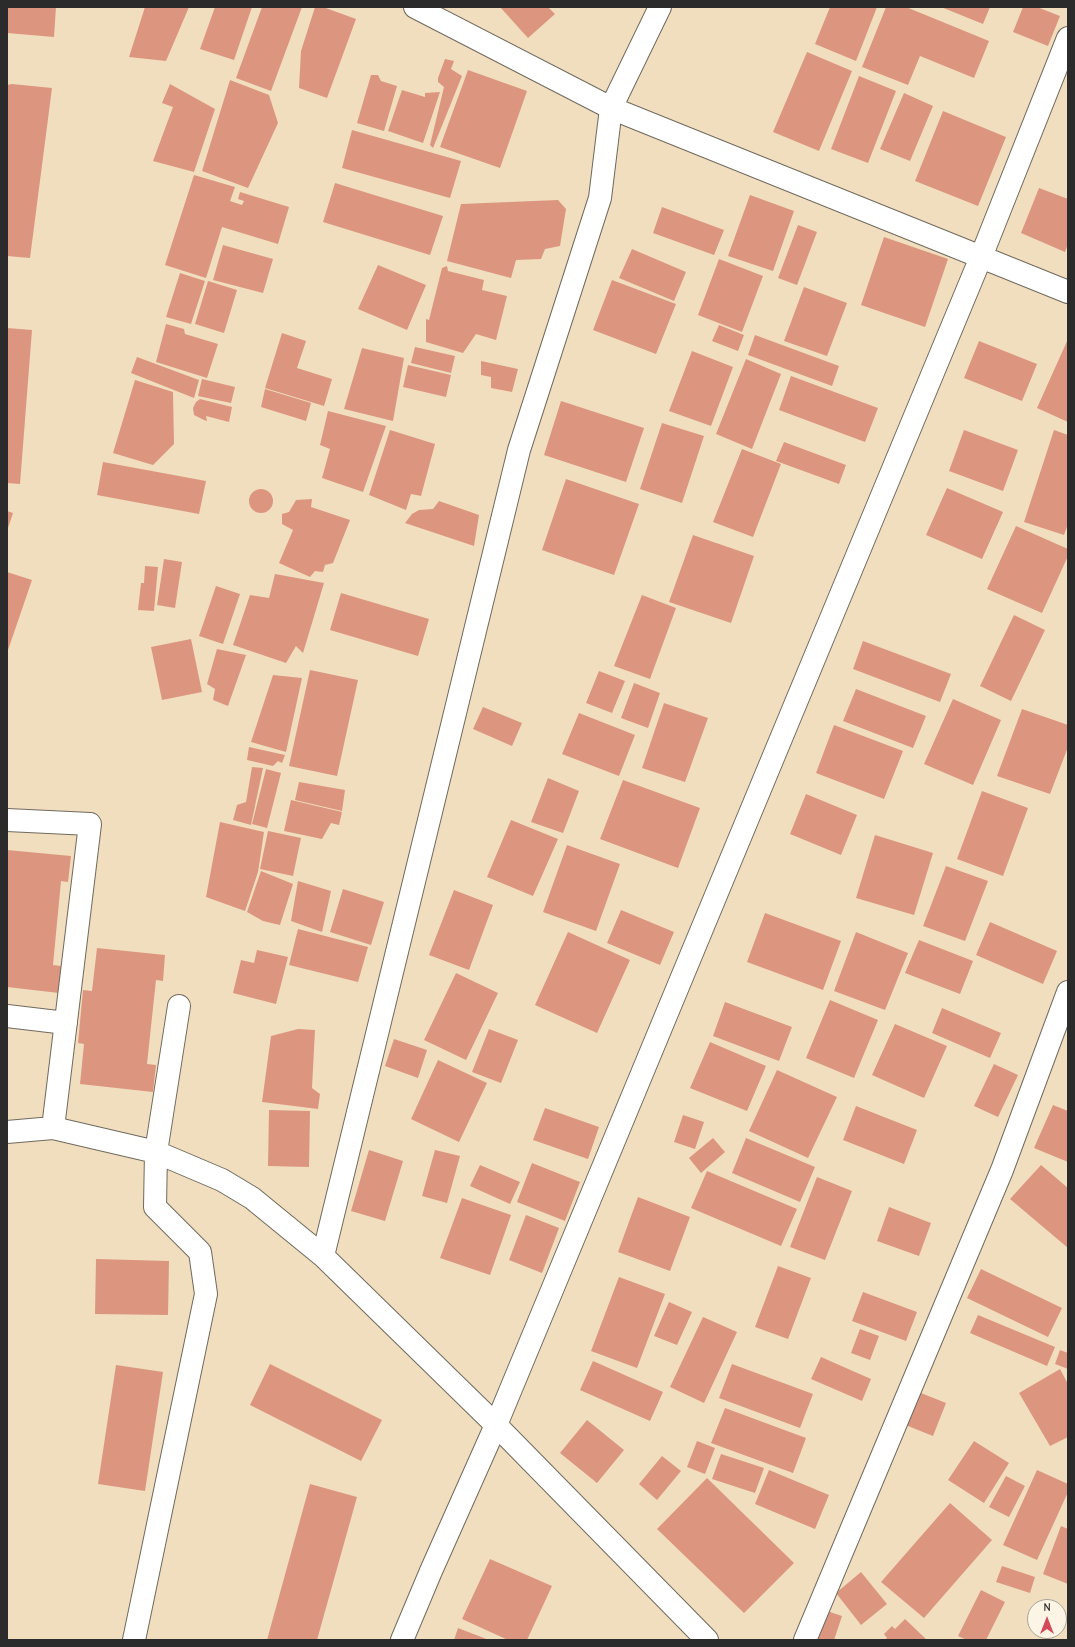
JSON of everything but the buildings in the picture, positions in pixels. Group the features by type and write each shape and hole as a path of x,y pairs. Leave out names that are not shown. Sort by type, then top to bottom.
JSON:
{"street":[{"path":"415,7 611,108 1068,292"},
{"path":"323,1256 519,450 600,198 611,108 660,7"},
{"path":"402,1640 431,1570 496,1425 982,257 1068,38"},
{"path":"7,820 90,824 53,1128"},
{"path":"805,1640 1002,1170 1068,992"},
{"path":"134,1640 206,1294 200,1252 155,1207 156,1152 179,1006"},
{"path":"7,1016 66,1023"},
{"path":"7,1132 53,1128 156,1152 222,1180 252,1198 323,1256 496,1425 707,1640"}]}
